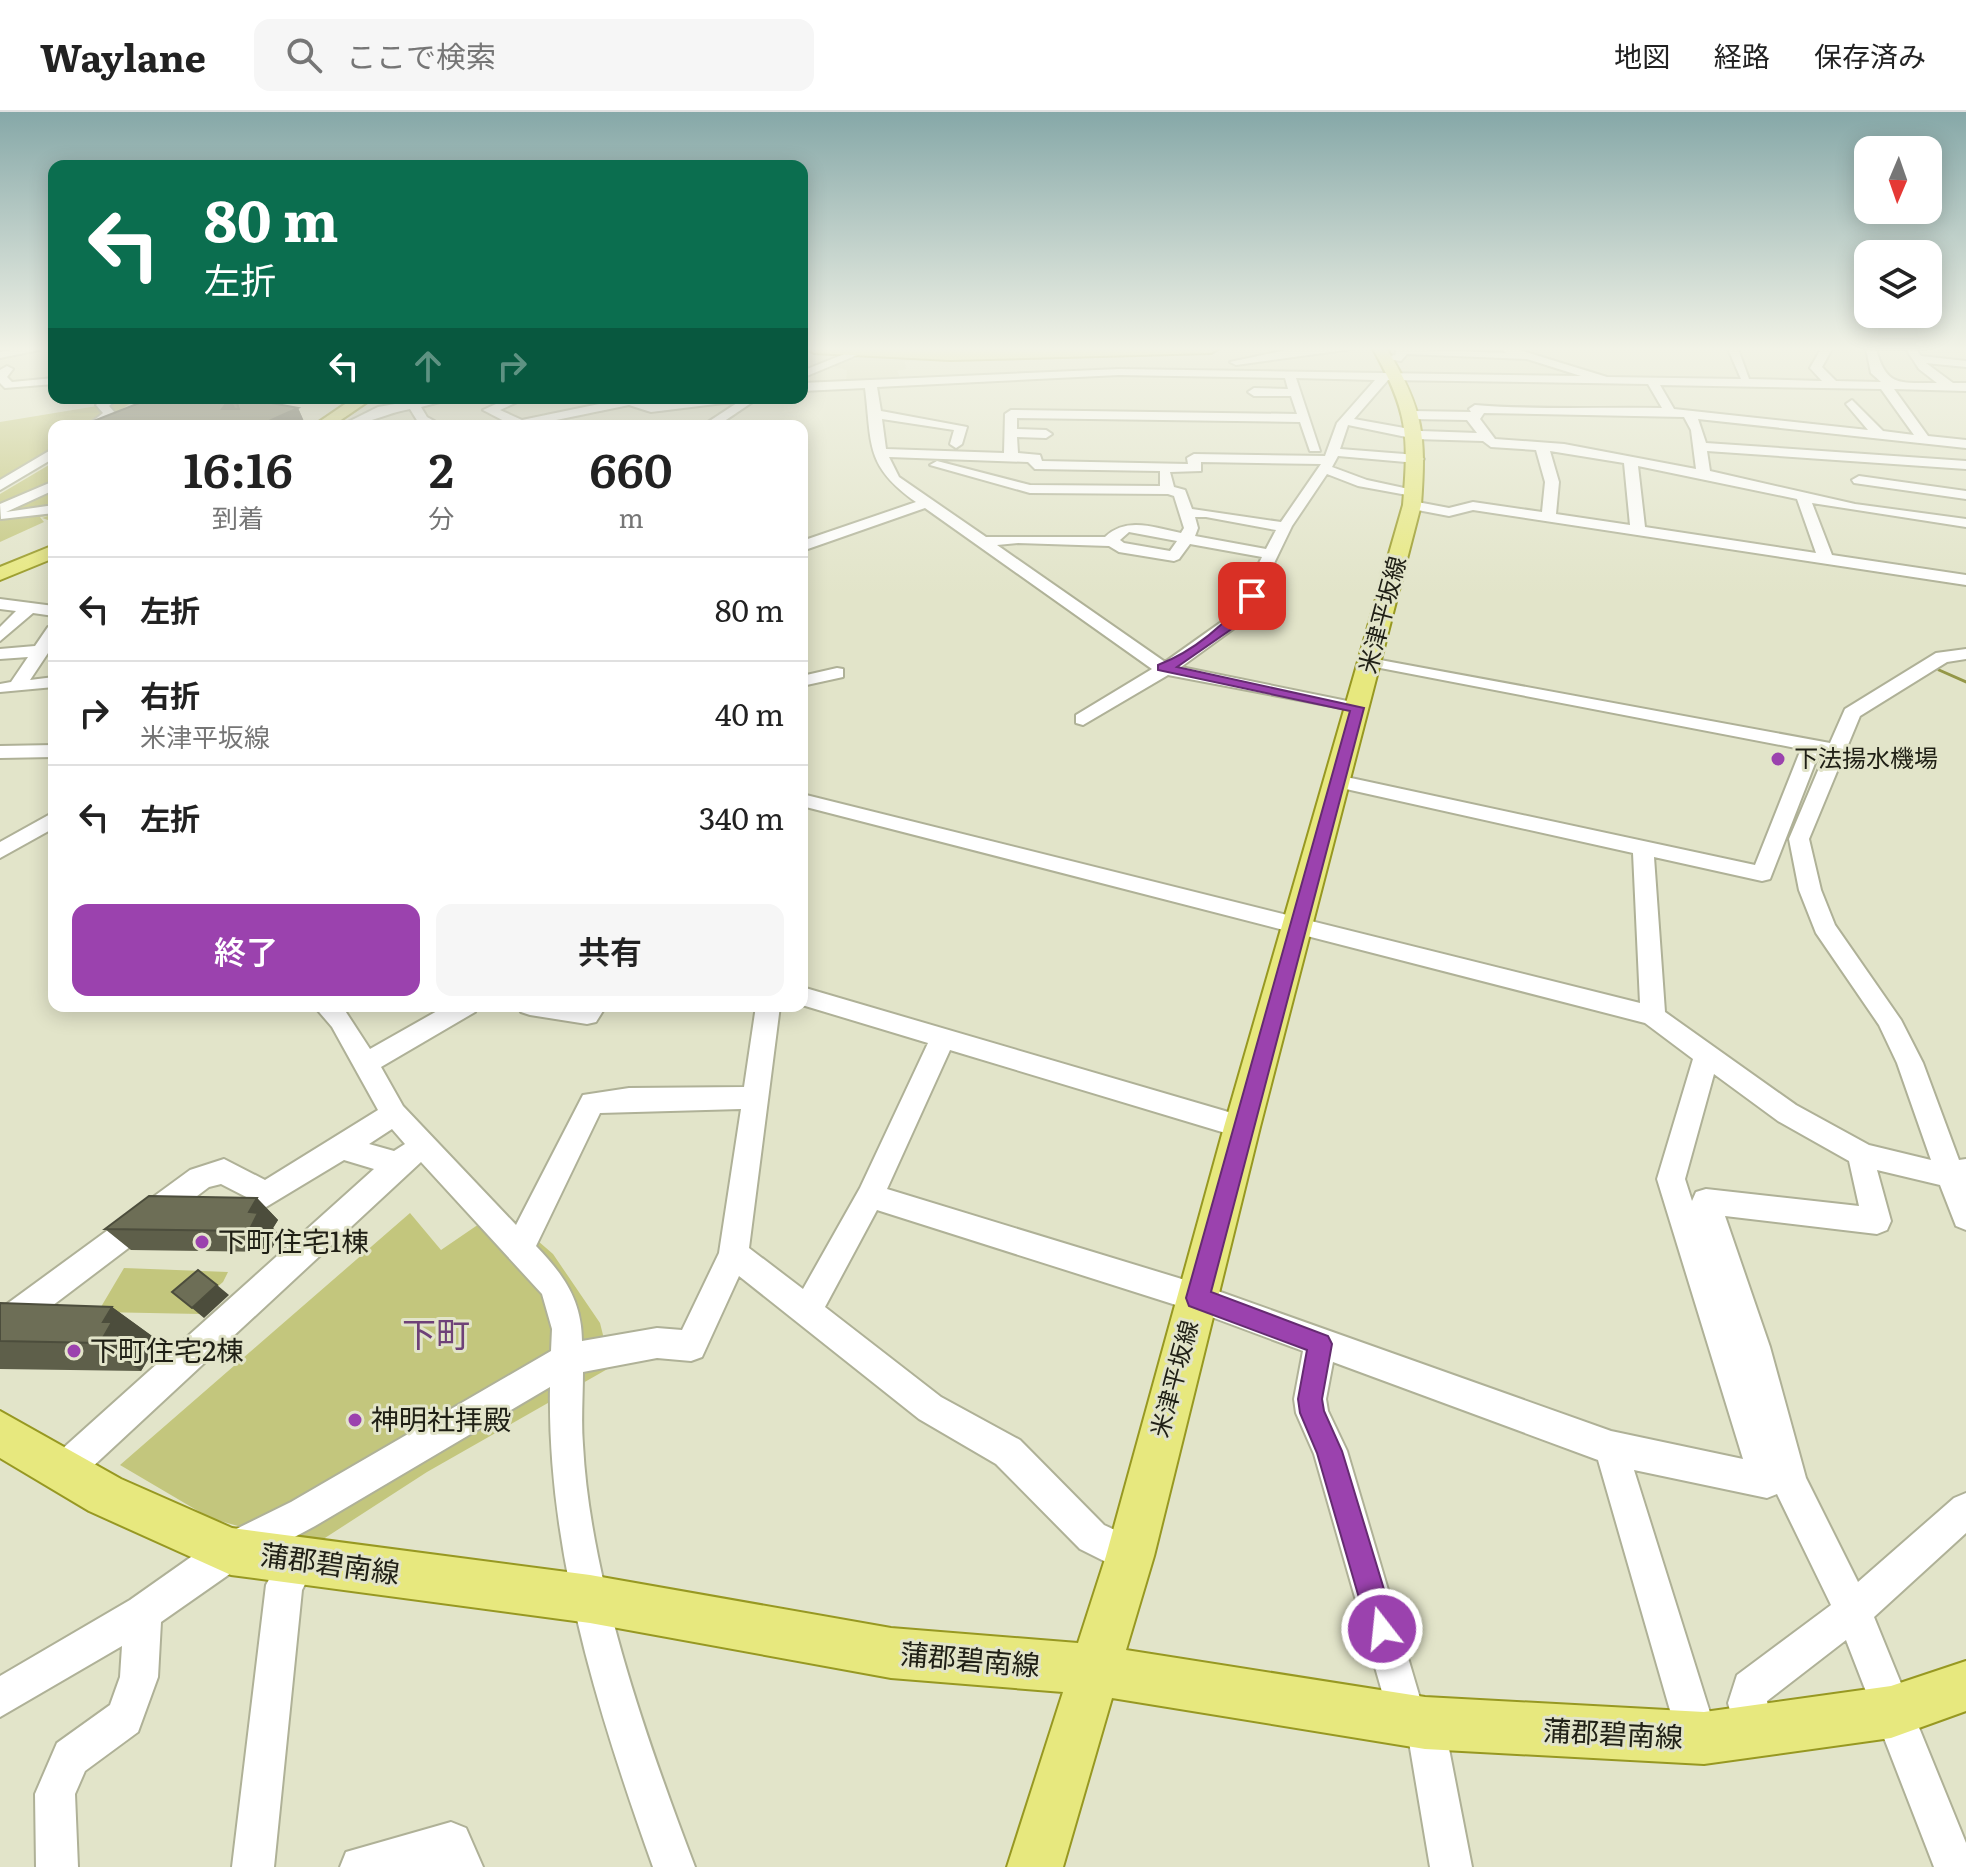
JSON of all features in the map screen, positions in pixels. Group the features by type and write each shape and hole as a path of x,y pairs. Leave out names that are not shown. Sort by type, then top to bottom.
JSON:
{"main road":[{"name":"米津平坂線","path":"1035,1867 1130,1556 1412,499 1401,431"},
{"path":"0,574 48,552"},
{"name":"蒲郡碧南線","path":"0,1433 105,1495 231,1551 590,1599 891,1653 1096,1670 1415,1721 1698,1738 1891,1712 1966,1686"}],"street":[{"path":"880,431 893,479 1162,668 1357,708"},
{"path":"956,444 960,431"},
{"path":"1315,448 1322,431"},
{"path":"1326,431 1329,461"},
{"path":"1083,719 1162,668 1175,663 1241,616 1285,527 1329,461 1362,431"},
{"path":"1472,431 1486,437"},
{"path":"1482,431 1491,443 1591,450 1631,462 1773,485 1798,496 1880,513 1966,523"},
{"path":"1545,431 1558,448"},
{"path":"1695,431 1701,447 1704,474"},
{"path":"1866,431 1966,444"},
{"path":"1919,431 1924,439"},
{"path":"1011,457 1011,433 1046,434"},
{"path":"1542,447 1552,482 1549,517"},
{"path":"1701,447 1966,465"},
{"path":"887,453 1035,458 1035,465 1020,486"},
{"path":"887,453 1020,486 1168,490 1180,493 1191,531 1174,556 1119,547 1113,542 1018,539 982,542"},
{"path":"0,486 48,456"},
{"path":"990,479 993,457"},
{"path":"1035,465 1196,468 1194,458 1329,461 1363,483 1449,512 1473,506 1966,580"},
{"path":"1631,462 1638,530"},
{"path":"1164,467 1168,490"},
{"path":"1803,477 1798,496 1826,559"},
{"path":"1859,480 1966,495"},
{"path":"0,509 48,488"},
{"path":"808,544 927,503"},
{"path":"0,520 48,513"},
{"path":"1186,513 1206,513 1285,527"},
{"path":"1185,539 1273,555"},
{"path":"0,568 48,551"},
{"path":"0,604 48,610"},
{"path":"0,636 29,608"},
{"path":"8,688 48,638"},
{"path":"0,654 37,651"},
{"path":"1337,781 1762,874 1824,748 1857,708 1942,657 1966,654"},
{"path":"1370,661 1824,748"},
{"path":"808,680 837,673"},
{"path":"8,688 48,683"},
{"path":"1824,748 1799,839 1810,890 1824,927 1889,1020 1910,1063 1957,1171 1966,1217"},
{"path":"0,752 48,751"},
{"path":"808,802 1653,1016 1787,1113 1863,1155 1937,1173 1957,1171"},
{"path":"0,851 48,823"},
{"path":"1643,849 1653,1016"},
{"path":"808,998 1242,1127"},
{"path":"332,1012 341,1020 394,1114 555,1287 567,1329 566,1445 572,1501 590,1599 649,1799 674,1867"},
{"path":"366,1063 455,1012"},
{"path":"568,1012 587,1015 589,1012"},
{"path":"0,1698 143,1613 231,1551 303,1514 568,1359 657,1343 691,1346 734,1254 767,1012"},
{"path":"807,1311 870,1196 943,1038"},
{"path":"870,1196 1198,1298 1611,1448 1767,1481 1671,1179 1707,1055"},
{"path":"519,1250 592,1103 629,1099 756,1098"},
{"path":"0,1327 200,1178 224,1171 266,1195 394,1114"},
{"path":"63,1471 398,1164 423,1145"},
{"path":"342,1148 398,1164"},
{"path":"1863,1155 1862,1165 1877,1221 1706,1201 1754,1347 1790,1483 1843,1618 1891,1712 1955,1867"},
{"path":"734,1254 930,1408 1008,1452 1092,1537 1130,1556"},
{"path":"1320,1344 1310,1399 1312,1413 1334,1466 1400,1688 1415,1721 1451,1867"},
{"path":"1611,1448 1698,1738"},
{"path":"1753,1731 1747,1703 1751,1689 1843,1618 1966,1510"},
{"path":"253,1867 284,1585 299,1561"},
{"path":"57,1867 55,1794 71,1757 124,1718 139,1677 143,1613"},
{"path":"361,1867 451,1843 462,1867"}],"green space":[{"path":"0,431 48,431 48,456 0,485"},
{"path":"48,466 48,516 40,517 44,522 0,542 0,494"},
{"path":"501,1209 553,1254 600,1323 611,1367 427,1472 311,1547 210,1518 120,1465 410,1213 441,1250"},
{"path":"124,1268 228,1272 223,1282 197,1304 201,1314 98,1312"}],"building":[{"path":"149,1196 257,1198 249,1212 258,1213 249,1231 105,1229"},
{"path":"198,1270 217,1285 192,1308 172,1292"},
{"path":"0,1303 112,1307 103,1322 112,1322 100,1343 0,1341"}],"waterway":[{"path":"1939,670 1966,682"}],"place":[{"name":"下法揚水機場","path":"1778,759"},
{"name":"下町住宅1棟","path":"202,1242"},
{"name":"下町住宅2棟","path":"74,1351"},
{"name":"神明社拝殿","path":"355,1420"}],"district":[{"name":"下町","path":"436,1335"}],"route":[{"path":"1252,596 1241,616 1175,663 1162,668 1357,708 1198,1298 1320,1344 1310,1399 1312,1413 1330,1451 1382,1629"}]}
